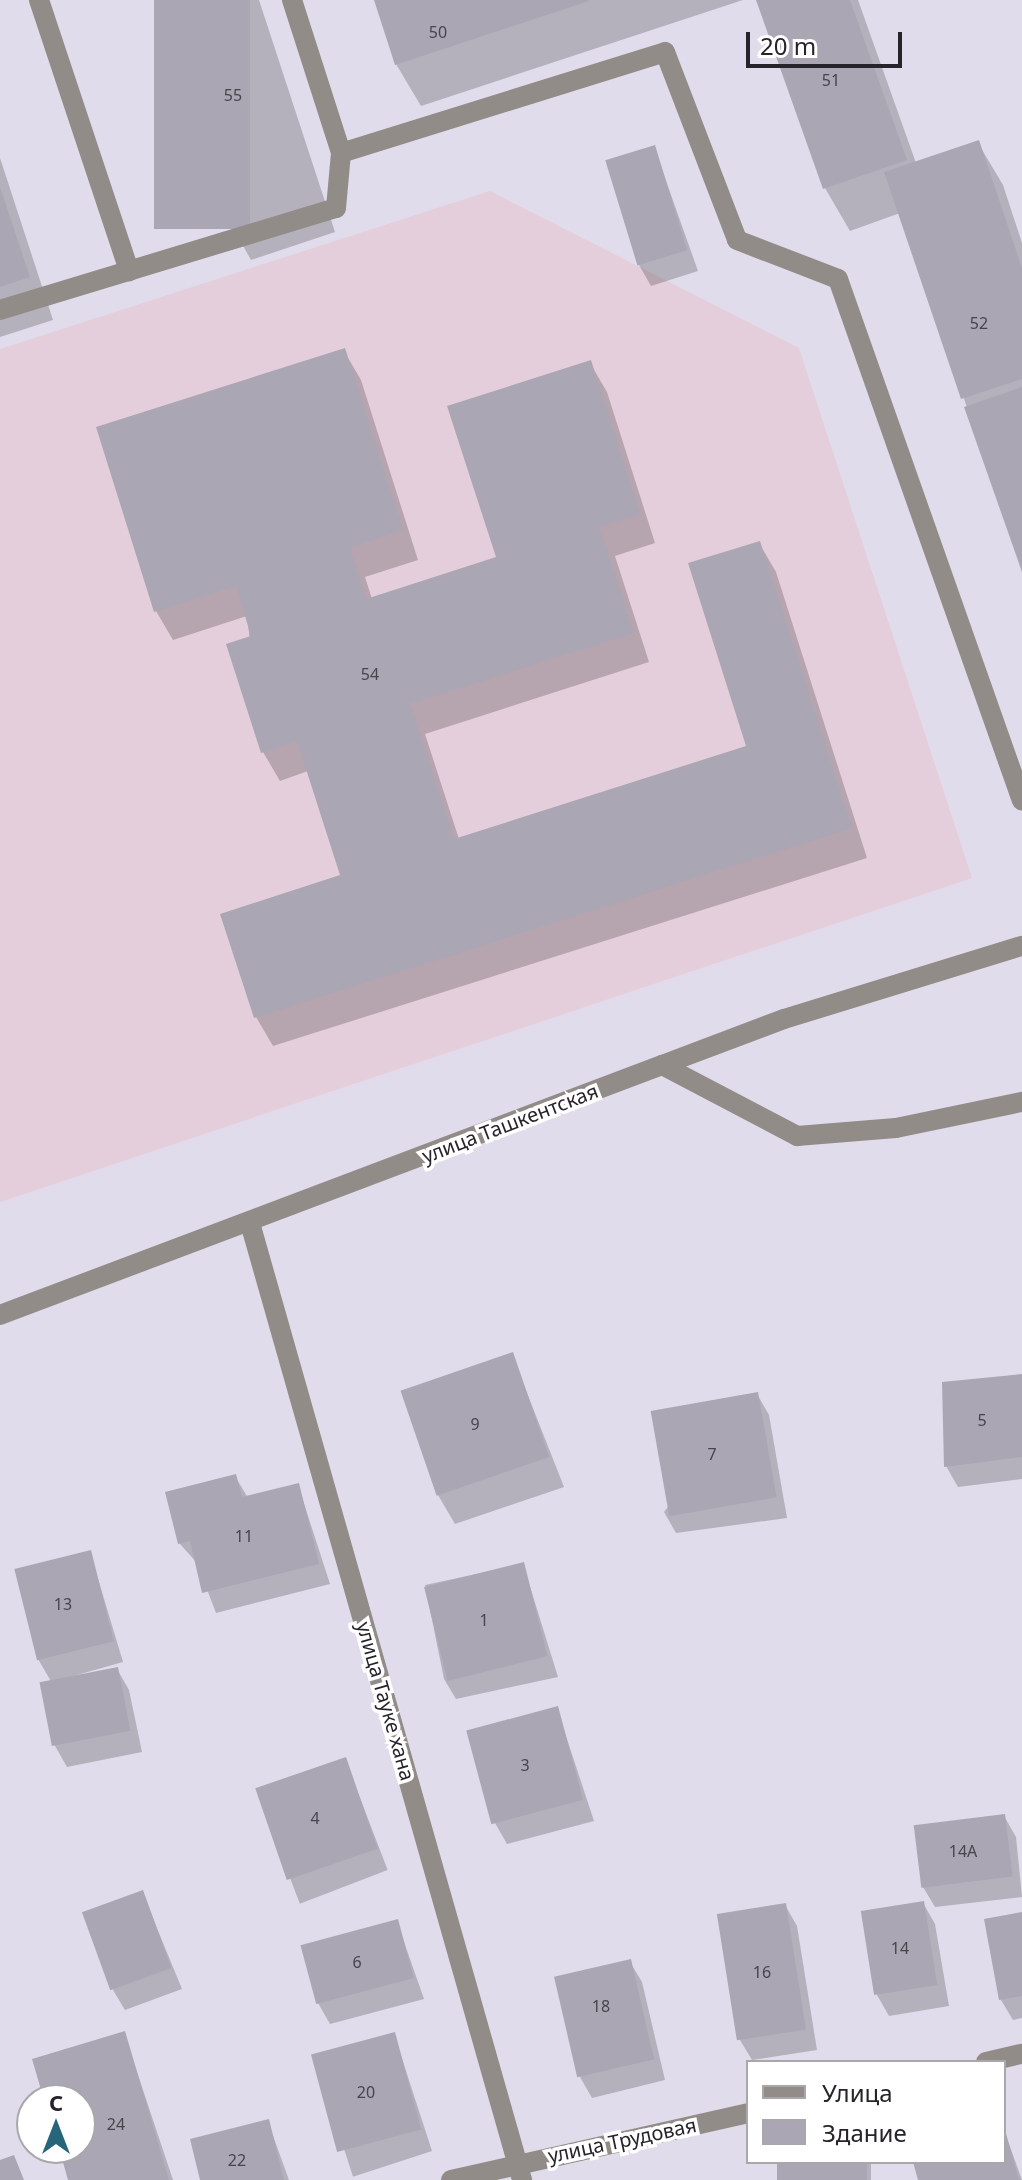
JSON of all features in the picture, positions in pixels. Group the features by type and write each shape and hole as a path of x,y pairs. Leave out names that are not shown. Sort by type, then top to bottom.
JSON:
{"street":[{"path":"39,0 129,271"},
{"path":"0,310 336,208 341,153 292,0"},
{"path":"341,153 665,52 737,240 838,279 1022,801"},
{"name":"улица Ташкентская","path":"0,1315 784,1019 1022,946"},
{"path":"662,1065 797,1136 896,1128 1022,1102"},
{"name":"улица Тауке хана","path":"250,1223 519,2171"},
{"path":"995,2060 1022,2054"},
{"name":"улица Трудовая","path":"451,2180 519,2171 746,2114"}],"shaded area":[{"path":"490,191 799,348 972,878 0,1202 0,349"}],"building":[{"path":"154,0 250,0 250,229 154,229"},
{"path":"374,0 588,0 589,1 395,65"},
{"path":"756,0 850,0 907,160 823,189"},
{"path":"979,140 1022,268 1022,379 961,399 884,172"},
{"path":"655,145 687,250 637,265 605,160"},
{"path":"0,187 30,277 0,287"},
{"path":"345,348 403,530 350,548 366,599 496,557 447,406 591,360 640,514 599,527 634,633 410,704 454,839 746,746 688,563 760,541 852,828 254,1018 220,914 340,875 297,741 261,753 226,644 251,636 236,586 154,612 96,427"},
{"path":"1022,387 1022,572 964,407"},
{"path":"513,1352 549,1457 437,1496 400,1391"},
{"path":"1022,1374 1022,1457 944,1467 942,1382"},
{"path":"758,1392 777,1497 669,1516 651,1411"},
{"path":"236,1474 242,1497 299,1483 319,1564 202,1593 190,1541 178,1544 165,1492"},
{"path":"91,1550 114,1641 37,1660 14,1569"},
{"path":"524,1562 547,1656 448,1681 424,1587"},
{"path":"118,1667 130,1731 52,1746 39,1682"},
{"path":"558,1706 583,1800 491,1824 466,1731"},
{"path":"346,1757 378,1849 287,1880 255,1788"},
{"path":"1005,1814 1013,1877 921,1888 914,1825"},
{"path":"143,1890 171,1968 110,1990 82,1912"},
{"path":"924,1901 937,1985 874,1995 861,1911"},
{"path":"786,1903 806,2029 737,2040 717,1914"},
{"path":"1022,1912 1022,1996 999,2000 984,1919"},
{"path":"398,1919 414,1978 316,2004 300,1945"},
{"path":"631,1959 654,2059 577,2077 554,1977"},
{"path":"125,2031 169,2180 68,2180 64,2164 96,2164 96,2084 39,2084 32,2059"},
{"path":"395,2032 421,2130 337,2152 311,2055"},
{"path":"269,2119 284,2180 200,2180 190,2139"},
{"path":"1006,2134 1019,2180 918,2180 914,2164 1006,2164"},
{"path":"14,2155 24,2180 0,2180 0,2160"},
{"path":"777,2164 867,2164 867,2180 777,2180"}]}
